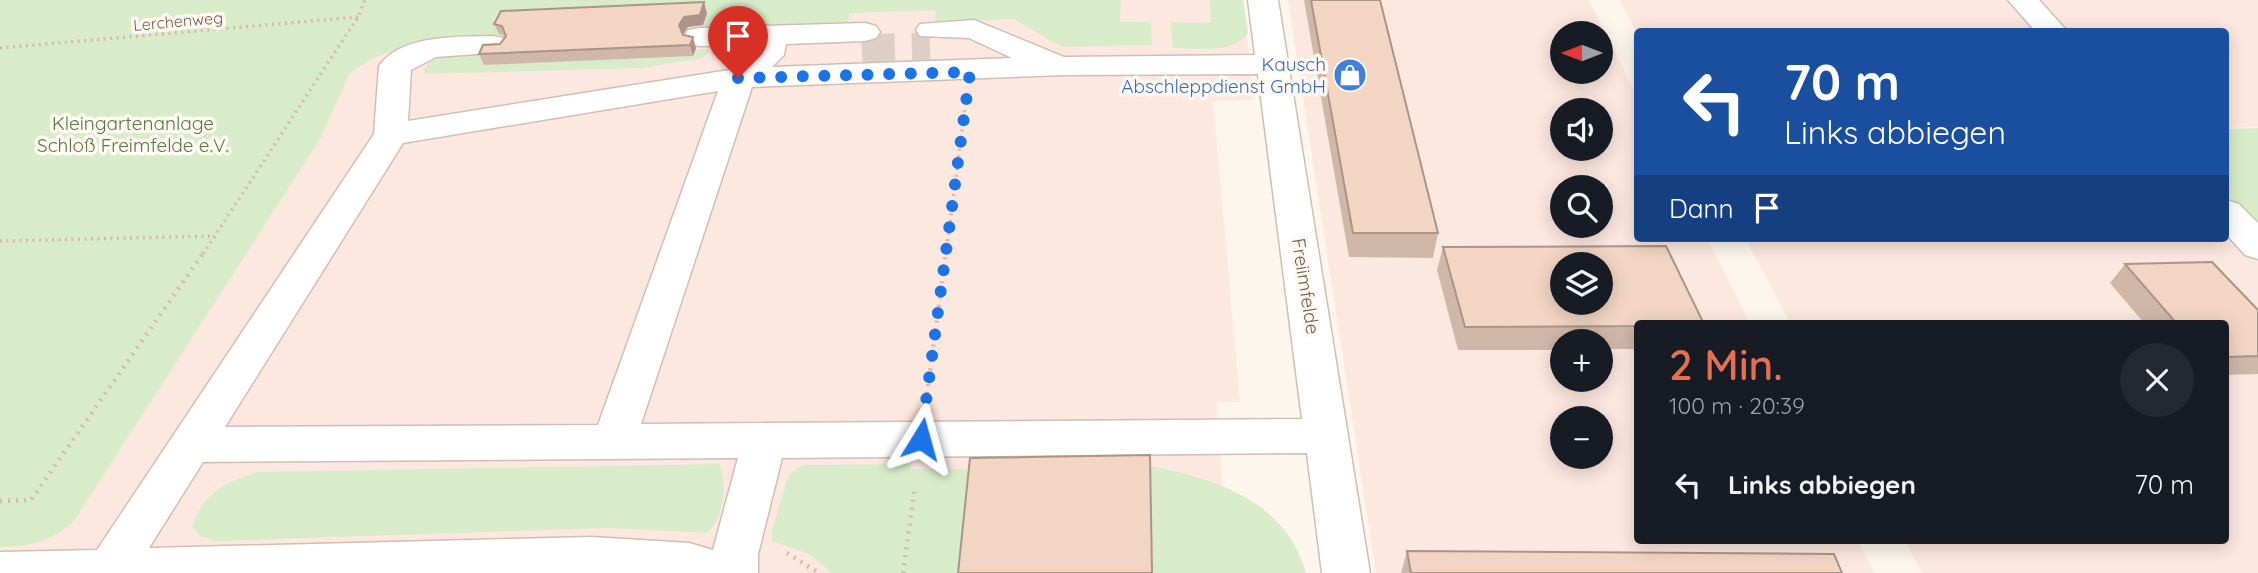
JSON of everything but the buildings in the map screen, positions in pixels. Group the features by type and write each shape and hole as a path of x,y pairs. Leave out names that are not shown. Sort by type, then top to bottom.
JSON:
{"street":[{"name":"Freiimfelde","path":"1263,0 1346,573"},
{"path":"2024,0 2049,28"},
{"path":"699,37 771,45 863,42"},
{"path":"931,40 1018,50 1063,66"},
{"path":"613,442 738,78 771,45"},
{"path":"110,570 391,134 395,66 430,48 493,46"},
{"path":"391,134 738,78 970,72 1063,66 1273,64"},
{"path":"2229,215 2258,246"},
{"path":"190,445 1328,436"},
{"path":"734,573 736,554 764,441"},
{"path":"0,573 592,557 689,563 719,573"}],"path":[{"path":"0,501 31,500 215,236 358,17 365,0"},
{"name":"Lerchenweg","path":"0,48 358,17"},
{"path":"903,573 970,72"},
{"path":"0,242 215,236"},
{"path":"777,547 819,573"}],"shaded area":[{"path":"535,0 1243,0 1253,100 1213,101 1240,402 1217,402 1222,487 1161,468 1152,573 0,573 0,508 371,14"},
{"path":"1288,0 1589,0 1600,21 1550,21 1550,84 1614,84 1614,50 1634,90 1634,242 1709,242 1748,320 1634,320 1634,544 1860,544 1874,573 1376,573"},
{"path":"1619,0 2019,0 2046,28 1634,28"},
{"path":"2035,0 2258,0 2258,127 2229,128 2229,28 2060,28"},
{"path":"2229,220 2258,251 2258,573 1922,573 1907,544 2229,544 2229,320 1789,320 1747,242 2229,242"}],"green space":[{"name":"Kleingartenanlage Schloß Freimfelde e.V.","path":"0,0 1121,0 1120,22 1151,22 1152,45 1062,47 1014,19 935,22 936,10 850,13 847,25 701,31 707,8 506,21 498,37 421,40 371,59 350,73 321,137 74,521 58,534 40,542 0,547"},
{"path":"1210,0 1243,0 1248,33 1233,45 1214,49 1173,48 1171,22 1211,23"},
{"path":"707,49 709,52 703,58 642,68 425,74 424,70 436,59 453,55 488,55 484,65 693,56 695,50"},
{"path":"2258,128 2258,242 2229,212 2229,129"},
{"path":"719,464 724,480 723,500 717,519 708,533 610,528 217,541 199,536 192,525 210,496 235,480 257,472"},
{"path":"911,464 910,469 972,469 961,573 832,573 809,554 772,541 772,529 789,475 802,465"},
{"path":"1150,466 1199,478 1245,497 1265,511 1282,528 1296,548 1306,573 1152,573"}],"tunnel":[{"path":"862,51 930,49"}],"place":[{"name":"Kausch Abschleppdienst GmbH","path":"1350,75"}],"route":[{"path":"738,78 970,72 921,439"}]}
